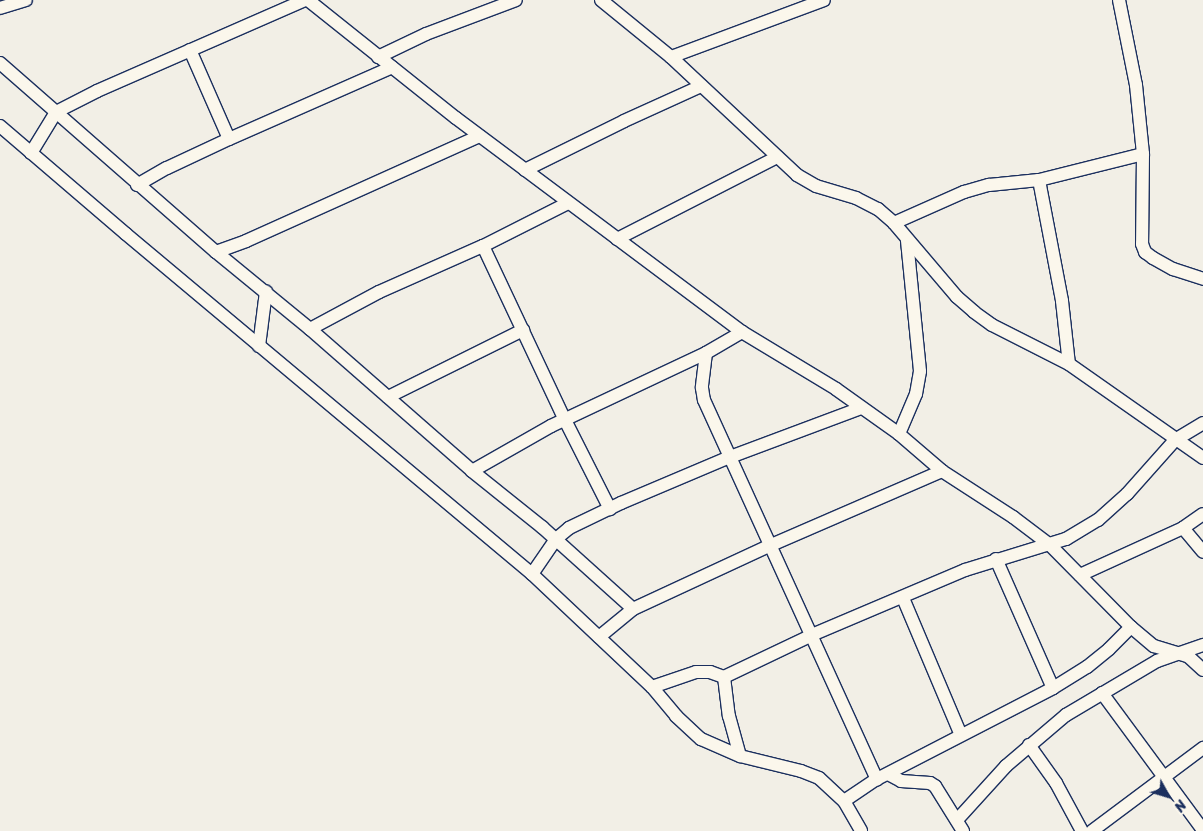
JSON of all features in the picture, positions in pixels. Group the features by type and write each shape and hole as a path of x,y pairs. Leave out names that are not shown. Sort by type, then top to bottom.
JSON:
{"street":[{"path":"0,8 26,0"},
{"path":"31,153 56,112 97,91 306,0 480,136 742,332 836,389 899,434 942,471 1013,516 1050,544 1131,627 1154,646 1189,657 1203,670"},
{"path":"378,57 426,34 516,0"},
{"path":"601,0 671,57 797,175 816,186 856,198 878,209 894,223 957,297 974,312 992,325 1069,364 1203,458"},
{"path":"671,57 824,0"},
{"path":"1118,0 1136,85 1143,154 1142,244 1145,252 1172,269 1203,279"},
{"path":"190,50 229,139"},
{"path":"0,64 216,252 266,291 472,471 556,540 633,609"},
{"path":"138,185 167,168 229,139 392,67"},
{"path":"525,170 624,121 701,86"},
{"path":"0,126 532,574 652,688 676,716 701,739 740,756 801,771 819,778 844,801 861,831"},
{"path":"216,252 246,241 480,136"},
{"path":"894,223 964,192 998,184 1039,180 1143,154"},
{"path":"617,239 776,157"},
{"path":"1039,180 1062,301 1069,364"},
{"path":"310,329 379,292 484,246 568,203"},
{"path":"899,434 916,394 920,370 907,240"},
{"path":"484,246 565,420 610,509"},
{"path":"259,346 266,291"},
{"path":"388,398 523,330"},
{"path":"472,471 565,420 706,354 742,332"},
{"path":"706,354 702,388 704,400 812,635 882,776 935,786 960,826 992,780 1029,745 1066,715 1157,661 1203,646"},
{"path":"532,574 556,540 569,528 730,457 861,408"},
{"path":"652,688 696,672 710,672 724,677 812,635 996,559 1066,539 1098,520 1127,494 1175,440 1203,423"},
{"path":"599,637 633,609 771,545 942,471"},
{"path":"1080,574 1182,528 1203,514"},
{"path":"1182,528 1203,552"},
{"path":"996,559 1053,688"},
{"path":"903,598 960,734"},
{"path":"844,801 882,776 960,734 1053,688 1099,658 1131,627"},
{"path":"724,677 729,716 740,756"},
{"path":"1102,693 1202,827 1188,831"},
{"path":"1029,745 1056,783 1082,831"},
{"path":"1092,831 1203,748"}]}
